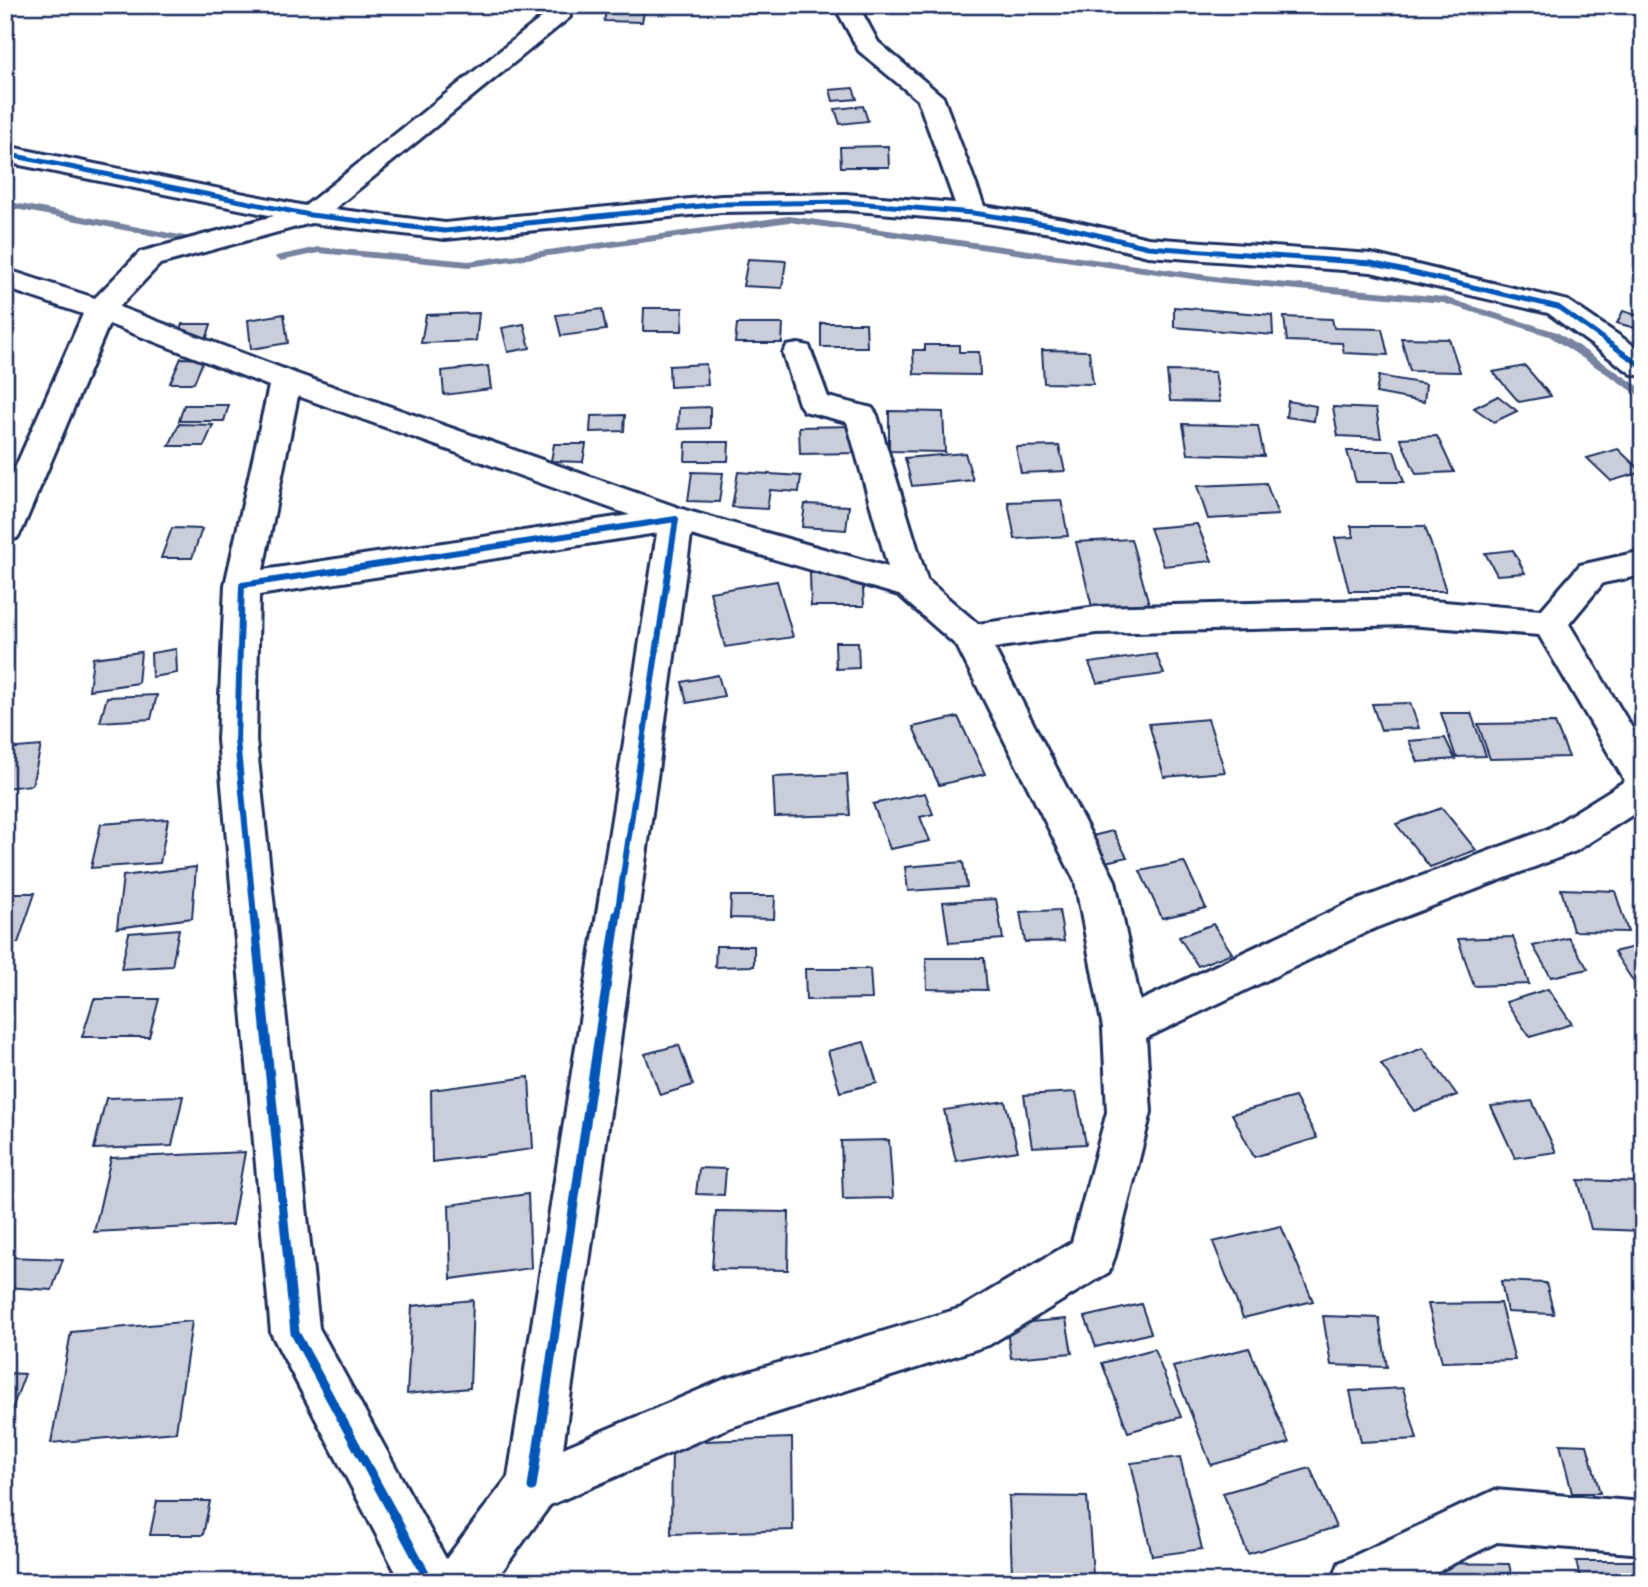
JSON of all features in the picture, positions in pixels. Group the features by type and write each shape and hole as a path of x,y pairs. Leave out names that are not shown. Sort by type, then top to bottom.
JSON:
{"street":[{"path":"5,530 100,310 150,258 310,215 558,17 556,5"},
{"path":"846,5 867,46 930,97 973,213"},
{"path":"5,154 310,215 445,231 721,204 845,202 973,213 1064,227 1148,247 1371,263 1558,307 1643,367"},
{"path":"5,278 100,310 286,382 676,519 911,586 971,638 1095,881 1124,1028 1129,1112 1092,1256 972,1328 725,1404 532,1487"},
{"path":"798,353 815,404 862,415 911,586"},
{"path":"286,382 242,584 237,740 295,1333 430,1582"},
{"path":"242,584 676,519"},
{"path":"461,1582 532,1487 676,519"},
{"path":"1550,623 1592,573 1643,563"},
{"path":"971,638 1097,620 1408,612 1550,623"},
{"path":"1550,623 1643,779"},
{"path":"1124,1028 1361,916 1562,840 1643,789"},
{"path":"1358,1582 1495,1516 1643,1528"}],"building":[{"path":"607,7 645,7 642,22 604,21"},
{"path":"853,88 857,99 833,101 830,90"},
{"path":"863,106 868,121 840,124 835,109"},
{"path":"888,146 889,167 841,167 840,147"},
{"path":"748,259 786,261 782,288 743,286"},
{"path":"1174,307 1272,315 1273,335 1174,327"},
{"path":"644,308 683,308 682,331 643,331"},
{"path":"602,309 606,330 561,336 556,315"},
{"path":"1623,311 1643,317 1642,330 1617,323"},
{"path":"479,313 476,341 421,343 426,315"},
{"path":"284,314 288,343 251,349 248,320"},
{"path":"1284,317 1332,319 1334,328 1382,329 1388,355 1344,353 1342,343 1287,341"},
{"path":"821,323 866,323 867,347 821,347"},
{"path":"182,324 211,324 207,337 177,337"},
{"path":"524,324 530,348 508,352 502,328"},
{"path":"737,324 783,324 782,343 735,343"},
{"path":"1401,338 1449,339 1460,372 1410,371"},
{"path":"925,345 959,345 959,352 979,352 980,375 914,374 913,350 925,350"},
{"path":"1042,350 1089,351 1093,384 1044,383"},
{"path":"181,358 204,359 194,383 170,383"},
{"path":"706,364 708,385 670,387 669,366"},
{"path":"488,366 491,389 444,395 442,371"},
{"path":"1525,366 1551,396 1519,402 1493,372"},
{"path":"1167,371 1215,372 1220,402 1170,401"},
{"path":"1379,376 1426,384 1424,402 1376,393"},
{"path":"1498,396 1517,411 1494,422 1474,408"},
{"path":"1288,401 1316,406 1314,421 1286,417"},
{"path":"184,405 229,405 224,421 179,421"},
{"path":"710,407 710,428 678,429 679,408"},
{"path":"1333,407 1376,409 1381,438 1338,436"},
{"path":"889,411 943,412 945,452 889,451"},
{"path":"625,415 624,431 590,432 591,416"},
{"path":"179,424 213,425 204,446 169,446"},
{"path":"1183,424 1258,426 1264,456 1188,454"},
{"path":"857,426 859,453 800,454 799,427"},
{"path":"1437,436 1454,472 1416,474 1400,438"},
{"path":"686,442 729,442 728,461 685,461"},
{"path":"554,444 586,444 583,462 551,461"},
{"path":"1059,446 1065,471 1021,473 1016,447"},
{"path":"1618,449 1642,472 1611,481 1587,458"},
{"path":"1347,451 1394,451 1404,482 1356,482"},
{"path":"965,453 973,480 912,486 905,458"},
{"path":"692,472 723,473 719,502 688,501"},
{"path":"738,472 801,476 799,492 770,490 767,509 732,507"},
{"path":"1266,483 1278,515 1208,519 1197,486"},
{"path":"1061,500 1068,536 1015,539 1008,502"},
{"path":"805,504 849,506 846,530 802,527"},
{"path":"1197,524 1212,561 1164,566 1150,528"},
{"path":"1351,526 1425,526 1446,591 1349,591 1335,538 1354,537"},
{"path":"172,528 202,529 192,558 161,558"},
{"path":"1131,539 1149,604 1092,607 1076,542"},
{"path":"1513,550 1525,573 1497,575 1485,553"},
{"path":"810,573 862,573 864,606 811,606"},
{"path":"777,581 793,637 725,647 710,592"},
{"path":"835,642 858,642 859,668 836,669"},
{"path":"176,649 177,673 152,677 151,653"},
{"path":"141,652 138,683 89,690 93,658"},
{"path":"1156,654 1164,674 1097,683 1089,663"},
{"path":"718,675 724,696 687,703 682,682"},
{"path":"157,695 151,719 100,722 107,697"},
{"path":"1410,703 1419,728 1381,730 1372,704"},
{"path":"1441,713 1471,713 1486,756 1456,757"},
{"path":"958,717 985,774 939,785 913,727"},
{"path":"1208,719 1225,772 1164,777 1149,724"},
{"path":"1555,723 1569,757 1490,759 1478,724"},
{"path":"1445,738 1455,759 1418,762 1409,741"},
{"path":"41,746 32,785 5,788 5,749"},
{"path":"847,774 850,815 775,817 773,777"},
{"path":"925,793 933,814 920,817 930,841 890,849 873,804"},
{"path":"1442,808 1476,850 1430,867 1396,824"},
{"path":"168,819 160,863 91,868 101,824"},
{"path":"1113,831 1127,857 1101,863 1088,837"},
{"path":"963,862 967,887 908,891 905,867"},
{"path":"1184,862 1206,908 1162,918 1140,871"},
{"path":"196,867 192,918 117,928 123,876"},
{"path":"1561,889 1615,891 1628,932 1573,931"},
{"path":"5,893 35,893 18,943 5,944"},
{"path":"731,896 775,896 774,919 730,918"},
{"path":"996,899 1003,939 949,943 943,902"},
{"path":"1059,910 1064,941 1025,942 1020,912"},
{"path":"1213,924 1232,953 1198,966 1179,937"},
{"path":"179,929 172,966 121,969 129,933"},
{"path":"1513,937 1529,984 1474,986 1458,939"},
{"path":"1569,938 1588,969 1551,977 1533,946"},
{"path":"1642,945 1643,983 1635,984 1614,952"},
{"path":"716,946 754,946 754,966 715,967"},
{"path":"926,958 984,958 987,990 927,989"},
{"path":"805,969 870,969 872,999 806,1000"},
{"path":"1548,989 1572,1024 1530,1037 1506,1002"},
{"path":"94,999 159,999 149,1037 82,1037"},
{"path":"864,1042 877,1083 840,1092 828,1051"},
{"path":"679,1045 693,1085 660,1095 645,1054"},
{"path":"1423,1048 1457,1095 1414,1111 1381,1064"},
{"path":"529,1077 533,1149 432,1162 431,1090"},
{"path":"1076,1092 1086,1144 1032,1147 1024,1095"},
{"path":"183,1096 172,1146 94,1149 106,1098"},
{"path":"1295,1097 1317,1138 1254,1157 1232,1114"},
{"path":"1005,1101 1018,1151 956,1161 944,1110"},
{"path":"1532,1101 1556,1152 1515,1158 1491,1106"},
{"path":"889,1140 893,1198 843,1199 841,1141"},
{"path":"245,1152 232,1225 94,1232 111,1158"},
{"path":"699,1168 726,1169 724,1195 696,1194"},
{"path":"1578,1180 1643,1182 1643,1231 1591,1229"},
{"path":"528,1194 531,1268 451,1279 449,1205"},
{"path":"716,1211 789,1212 788,1270 712,1269"},
{"path":"1281,1226 1313,1301 1243,1318 1213,1242"},
{"path":"7,1257 63,1259 52,1290 5,1287"},
{"path":"1501,1281 1546,1283 1554,1314 1507,1312"},
{"path":"473,1300 470,1388 407,1394 412,1306"},
{"path":"1500,1303 1515,1360 1442,1362 1428,1304"},
{"path":"1141,1304 1151,1333 1096,1347 1085,1317"},
{"path":"1323,1316 1379,1318 1387,1367 1331,1365"},
{"path":"1066,1319 1072,1353 1011,1358 1006,1324"},
{"path":"192,1321 176,1432 51,1443 71,1332"},
{"path":"1249,1348 1289,1443 1211,1465 1173,1367"},
{"path":"1154,1349 1181,1417 1128,1432 1102,1363"},
{"path":"5,1373 25,1374 6,1425 5,1425"},
{"path":"1403,1388 1417,1439 1361,1442 1350,1391"},
{"path":"792,1438 793,1530 671,1534 672,1442"},
{"path":"1560,1444 1587,1445 1600,1493 1572,1493"},
{"path":"1180,1457 1202,1549 1152,1556 1131,1463"},
{"path":"1310,1468 1336,1527 1248,1554 1223,1493"},
{"path":"1009,1496 1087,1497 1093,1574 1012,1573"},
{"path":"157,1501 210,1501 203,1535 150,1535"},
{"path":"1576,1561 1643,1561 1643,1582 1581,1582"},
{"path":"1428,1563 1509,1564 1513,1582 1431,1582"}],"waterway":[{"path":"5,204 226,247"},
{"path":"280,258 319,250 469,264 789,219 1221,280 1444,300 1553,334 1643,394"}],"cycle path":[{"path":"5,154 310,215 445,231 721,204 845,202 973,213 1064,227 1148,247 1371,263 1558,307 1643,367"},
{"path":"430,1582 295,1333 237,740 242,585 676,519 532,1487"}]}
